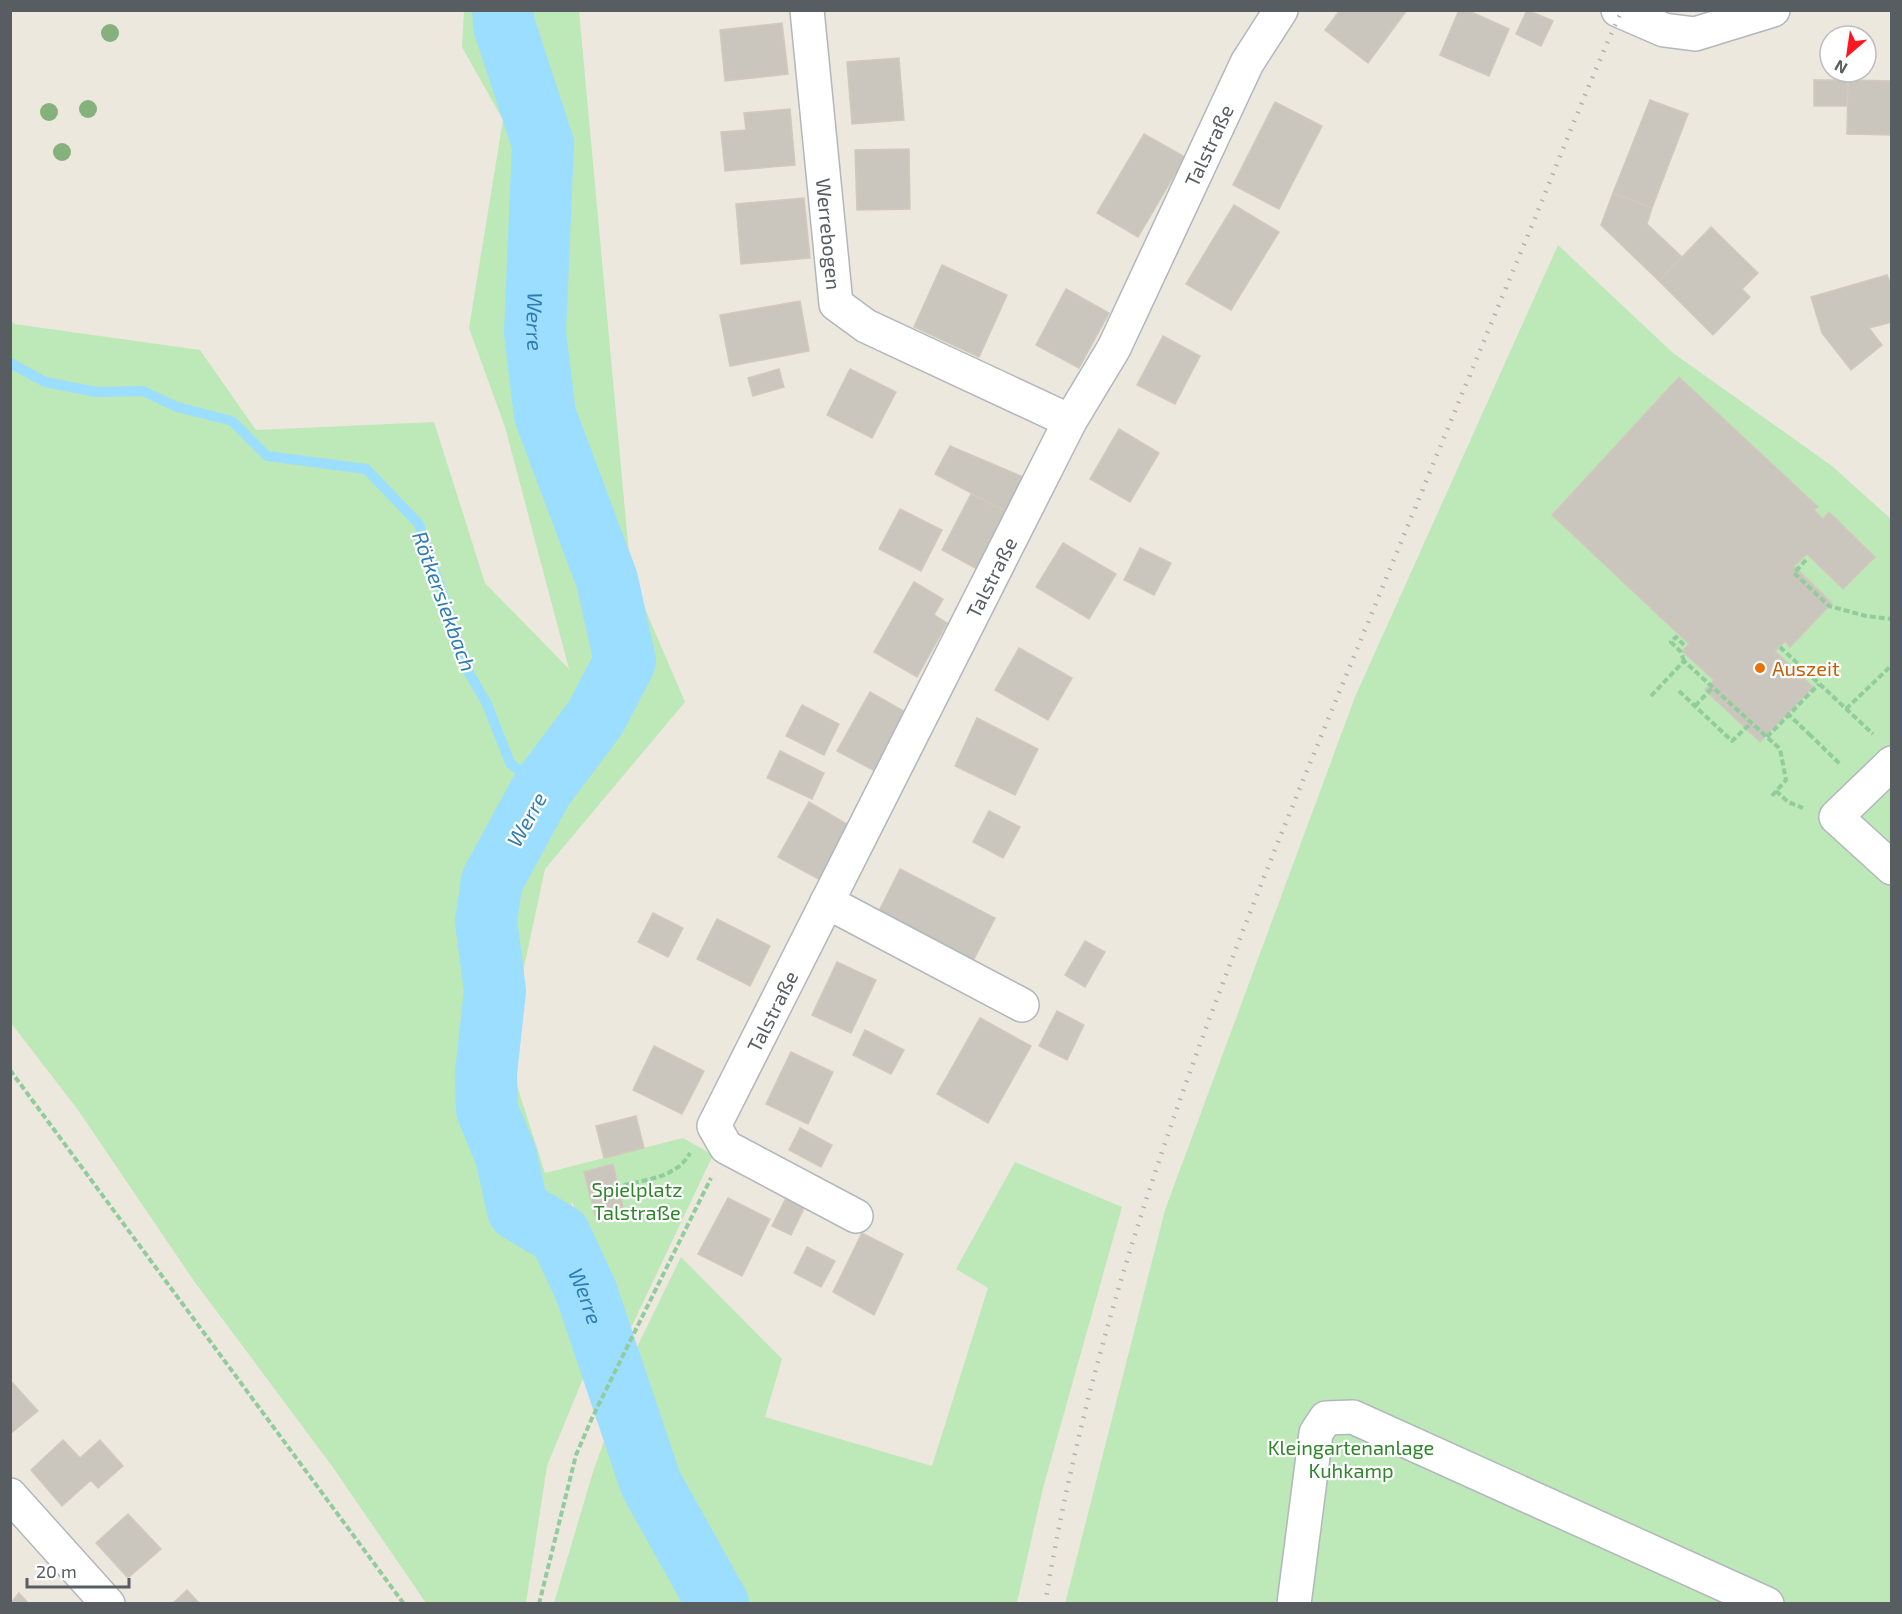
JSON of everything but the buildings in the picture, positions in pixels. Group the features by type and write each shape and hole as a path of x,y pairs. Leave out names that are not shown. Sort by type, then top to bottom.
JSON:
{"street":[{"name":"Werrebogen","path":"807,10 836,304 866,326 1070,421"},
{"name":"Talstraße","path":"712,1139 826,902 1070,421 1114,348 1247,63 1281,10"},
{"path":"1618,10 1664,30 1695,34 1773,10"},
{"path":"1884,750 1866,788 1836,817 1892,868"},
{"path":"826,902 1022,1005"},
{"path":"712,1139 856,1216"},
{"path":"1294,1604 1316,1433 1326,1418 1353,1417 1767,1604"},
{"path":"10,1495 108,1604"}],"path":[{"path":"1806,560 1794,573 1829,606 1866,616 1892,619"},
{"path":"1686,647 1676,637 1671,642 1681,652 1684,661 1780,749 1786,780 1770,798"},
{"path":"1780,646 1846,709 1884,750"},
{"path":"1651,696 1684,661"},
{"path":"1846,709 1892,665"},
{"path":"1767,737 1819,684"},
{"path":"1695,706 1713,687"},
{"path":"1679,691 1732,741 1751,723"},
{"path":"1787,713 1866,788"},
{"path":"10,1070 404,1604"},
{"path":"624,1185 670,1173 684,1165 712,1139"},
{"path":"539,1604 576,1455 627,1347 712,1139"}],"green space":[{"name":"Spielplatz Talstraße","path":"464,11 579,11 631,576 685,702 545,869 506,1051 545,1173 683,1138 713,1155 619,1353 572,1201 567,1270 591,1359 547,1466 526,1603 426,1603 332,1466 194,1281 78,1110 11,1023 11,321 14,324 200,350 256,430 434,422 485,583 569,669 505,427 469,328 503,120 462,47"},
{"name":"Kleingartenanlage Kuhkamp","path":"1558,245 1673,353 1832,466 1891,519 1891,1603 1065,1604 1165,1210 1355,697"},
{"path":"1015,1162 1122,1207 1043,1488 1017,1603 554,1603 593,1472 639,1343 681,1257 782,1359 765,1417 932,1466 988,1288 956,1269"}],"waterway":[{"name":"Werre","path":"503,10 504,25 543,144 535,333 545,415 607,580 625,661 596,717 542,789 492,881 486,921 495,991 486,1073 487,1110 506,1156 518,1210 560,1235 586,1291 651,1484 718,1604"},
{"name":"Rötkersiekbach","path":"10,363 45,382 96,392 143,391 177,407 232,421 267,456 366,469 419,524 469,673 487,704 510,763 542,789"}],"railway":[{"path":"1045,1604 1070,1477 1101,1352 1137,1228 1222,984 1318,744 1576,116 1622,10"}],"place":[{"name":"Auszeit","path":"1760,668"}]}
